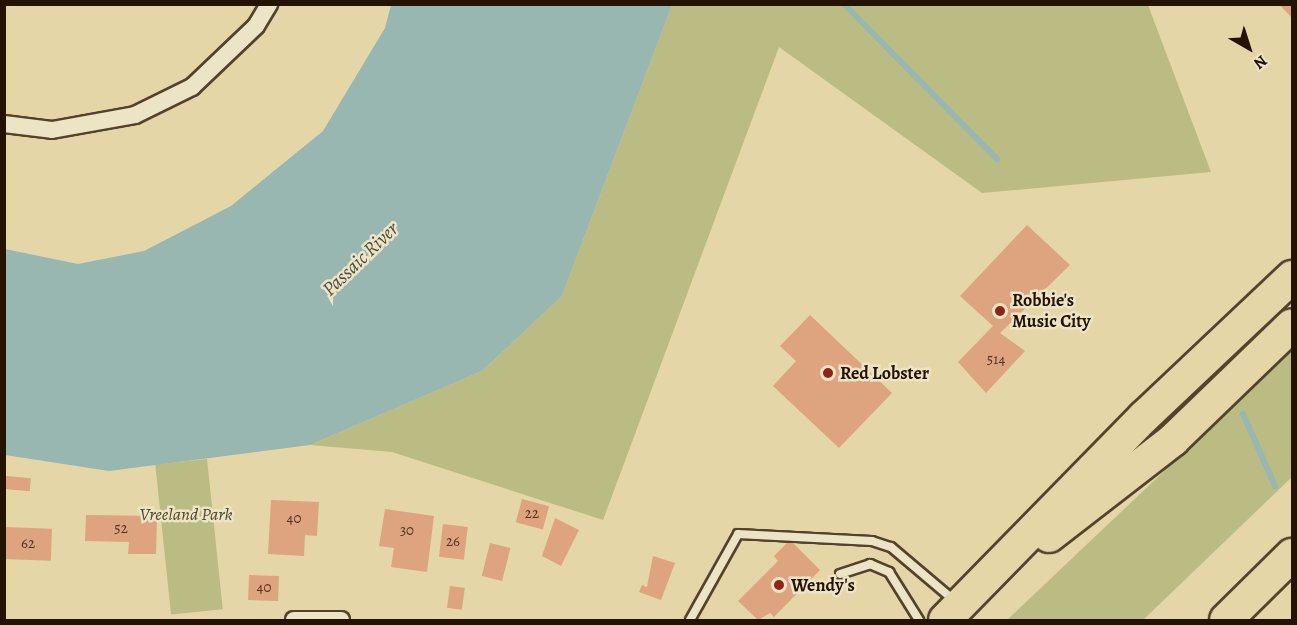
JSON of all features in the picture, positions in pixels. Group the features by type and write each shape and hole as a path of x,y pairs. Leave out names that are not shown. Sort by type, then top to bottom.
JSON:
{"highway":[{"path":"952,613 1144,417 1293,277"},
{"path":"952,613 1173,440 1293,325"},
{"path":"1226,621 1293,555"}],"street":[{"path":"4,124 52,130 135,115 192,87 256,26 269,4"},
{"path":"294,621 341,621"}],"lane":[{"path":"690,621 738,534 872,541 891,547 952,613"},
{"path":"840,574 870,564 889,572 919,621"}],"green space":[{"path":"672,5 1148,5 1211,172 982,193 779,47 603,520 392,452 310,445 482,371 562,296"},
{"path":"1292,350 1292,477 1143,620 1007,620"},
{"name":"Vreeland Park","path":"207,459 223,609 171,615 155,464"}],"water":[{"name":"Passaic River","path":"391,5 672,5 562,296 482,371 310,445 109,471 5,455 5,249 78,264 144,251 231,206 323,131 385,28"}],"building":[{"path":"1279,4 1292,4 1292,18"},
{"name":"Robbie's Music City","path":"1027,225 1070,265 1000,333 1025,351 986,393 958,362 993,326 960,296"},
{"name":"Red Lobster","path":"810,315 892,393 839,448 773,386 796,361 780,346"},
{"path":"6,476 31,478 30,491 5,489"},
{"path":"522,499 549,506 543,529 516,522"},
{"path":"271,500 319,502 317,536 305,535 304,556 268,554"},
{"path":"385,509 434,516 427,572 391,567 394,548 379,546"},
{"path":"86,515 157,516 156,554 128,554 129,542 85,541"},
{"path":"555,518 579,530 561,566 542,556"},
{"path":"443,524 468,527 464,560 439,557"},
{"path":"4,527 52,529 51,561 4,559"},
{"name":"Wendy's","path":"790,540 820,570 774,617 770,613 758,620 738,601 778,561 774,556"},
{"path":"490,543 510,548 502,581 482,576"},
{"path":"653,556 675,563 661,600 639,592 642,585 647,587"},
{"path":"249,575 279,576 278,601 248,600"},
{"path":"450,586 465,588 462,610 447,608"}],"waterway":[{"path":"844,4 997,159"},
{"path":"1243,414 1275,486"}],"place":[{"name":"Robbie's Music City","path":"1000,311"},
{"name":"Red Lobster","path":"828,373"},
{"name":"Wendy's","path":"779,585"}]}
